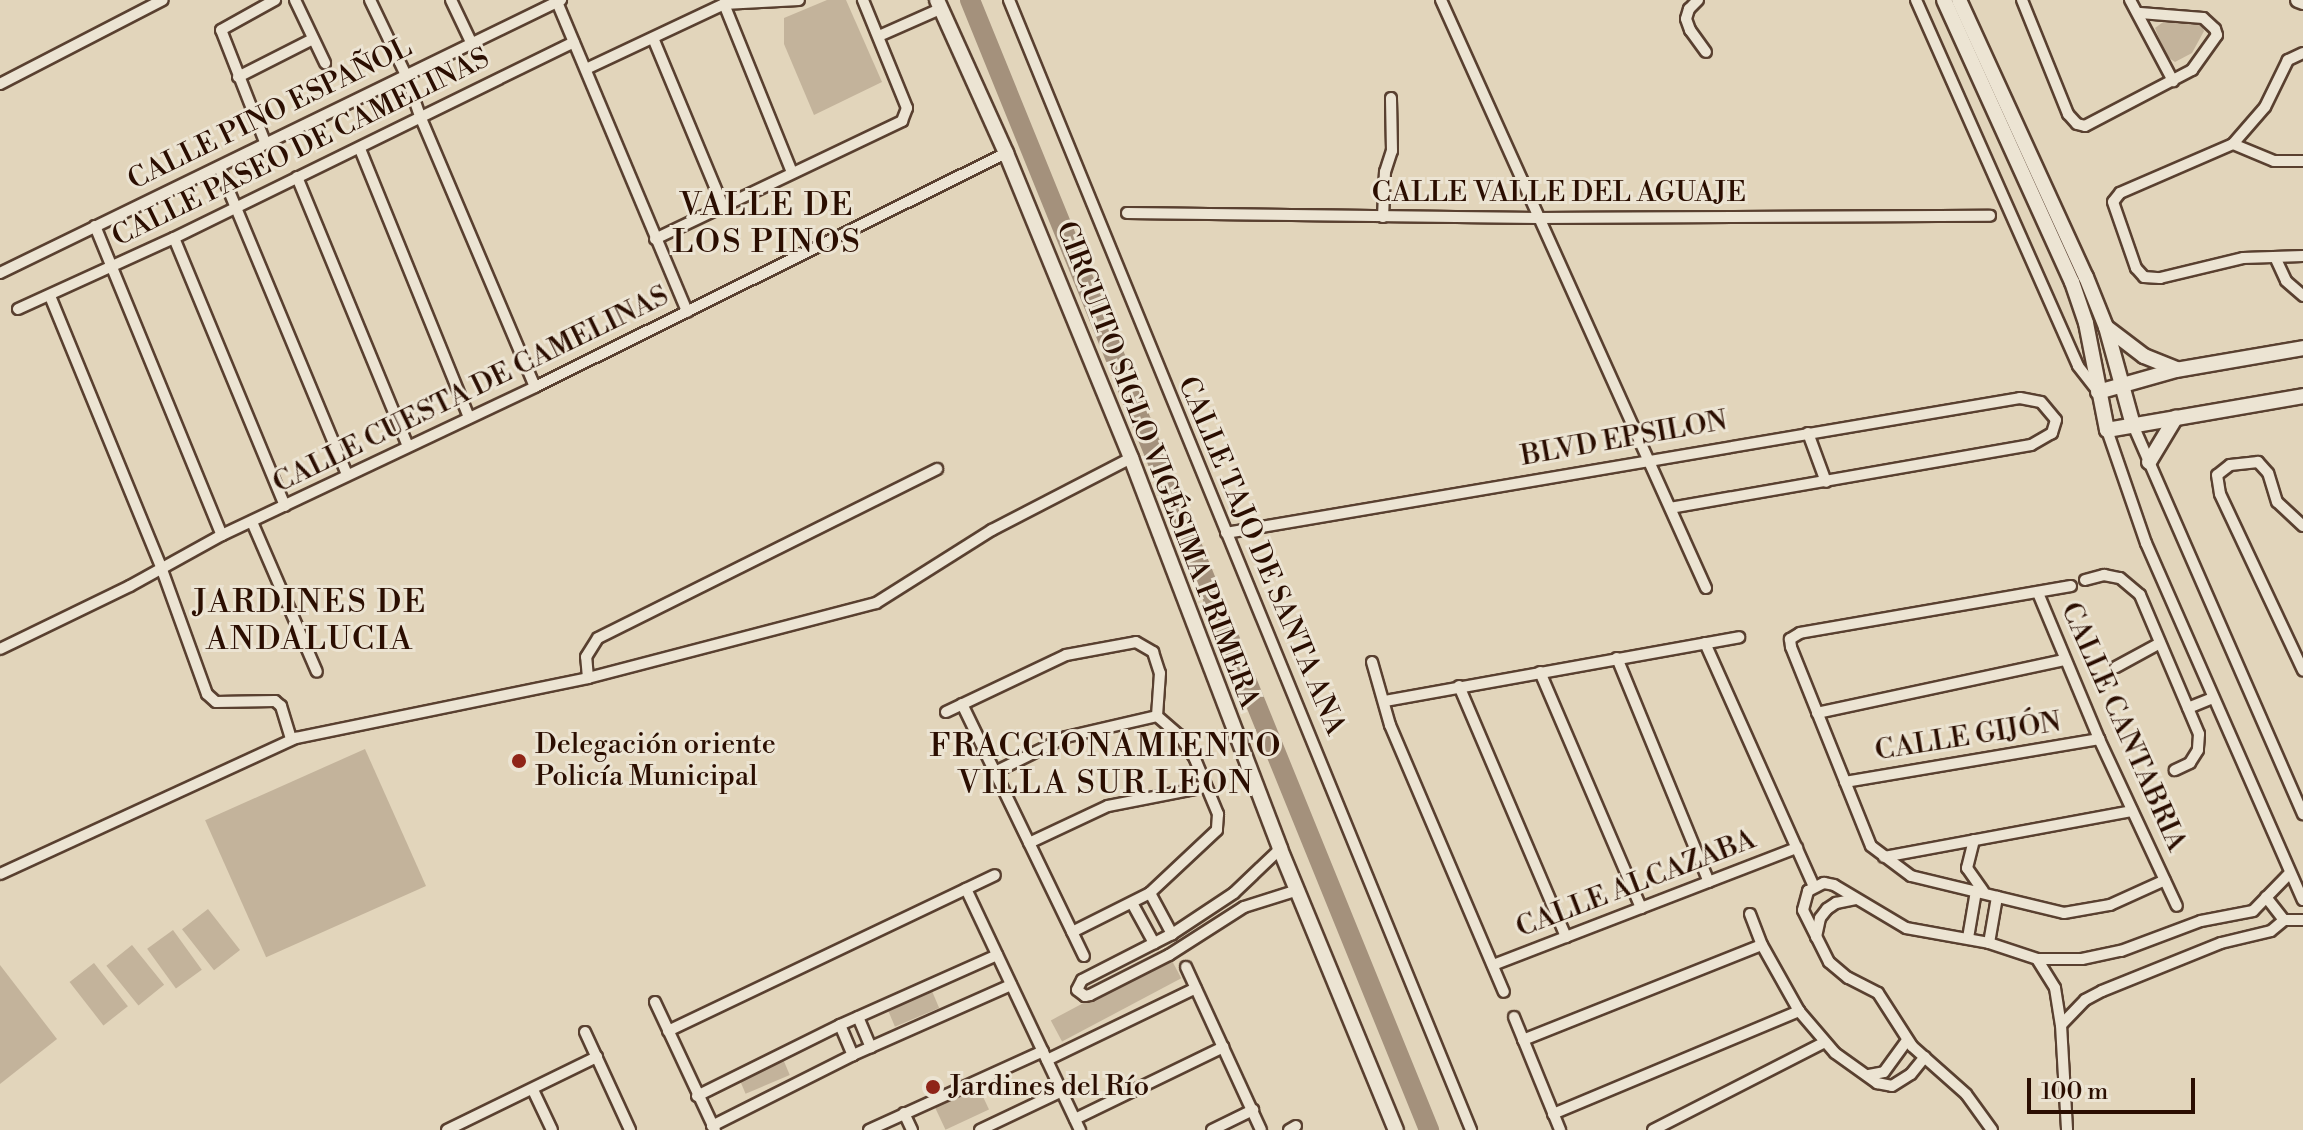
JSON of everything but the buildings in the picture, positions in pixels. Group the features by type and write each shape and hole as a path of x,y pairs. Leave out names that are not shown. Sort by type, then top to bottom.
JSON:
{"street":[{"path":"0,84 163,0"},
{"path":"265,142 221,30 275,0"},
{"path":"295,0 325,63"},
{"path":"370,0 405,73 420,116 535,387"},
{"path":"451,0 472,44"},
{"path":"586,69 724,4 799,0"},
{"path":"655,239 902,121 906,114 863,0"},
{"name":"CALLE TAJO DE SANTA ANA","path":"1009,0 1441,1049 1471,1130"},
{"path":"1441,0 1706,588"},
{"path":"1698,0 1689,9 1686,19 1706,52"},
{"path":"1916,0 2078,366 2098,392"},
{"path":"1944,0 2072,282 2086,323 2107,430 2146,543 2303,900"},
{"path":"1959,0 2106,327 2133,425 2303,815"},
{"path":"2022,0 2068,114 2077,124 2092,124 2192,70 2214,41 2215,29 2198,17 2140,13"},
{"path":"2130,0 2140,13 2173,81"},
{"path":"559,1 687,312"},
{"name":"CALLE PINO ESPAÑOL","path":"0,273 405,73 559,1"},
{"path":"724,4 792,172"},
{"path":"879,36 939,4"},
{"name":"CIRCUITO SIGLO VIGÉSIMA PRIMERA","path":"939,4 1006,153 1131,458 1280,849 1396,1130"},
{"path":"653,38 723,206"},
{"path":"238,77 313,39"},
{"name":"CALLE PASEO DE CAMELINAS","path":"18,309 360,149 420,116 574,42"},
{"path":"2303,53 2288,60 2265,107 2233,144 2116,196 2114,207 2136,268 2144,277 2160,278 2233,260 2303,256"},
{"path":"1383,217 1385,172 1392,151 1391,98"},
{"path":"2233,144 2257,157 2303,161"},
{"path":"360,149 469,418"},
{"name":"CALLE CUESTA DE CAMELINAS","path":"0,649 130,586 222,535 535,387 1006,153"},
{"path":"219,167 347,474"},
{"path":"297,177 408,446"},
{"name":"CALLE VALLE DEL AGUAJE","path":"1127,213 1538,218 1990,216"},
{"path":"95,226 109,267 222,535"},
{"path":"174,238 285,506"},
{"path":"2275,257 2286,281 2303,296"},
{"path":"50,296 161,567 209,698 216,702 275,701 281,706 291,739"},
{"path":"2106,327 2144,356 2176,370"},
{"path":"2098,392 2176,370 2303,348"},
{"path":"2107,430 2303,396"},
{"name":"BLVD EPSILON","path":"1226,533 1646,459 2032,398 2053,413 2056,420 2052,433 2031,445 1826,482"},
{"path":"2149,462 2176,417"},
{"path":"1671,508 1826,482 1808,433"},
{"path":"0,858 3,872 291,739 588,678 876,603 992,530 1131,458"},
{"path":"2303,526 2277,502 2268,473 2258,462 2230,465 2217,475 2220,494 2303,670"},
{"path":"588,678 586,657 598,638 937,469"},
{"path":"252,522 317,672"},
{"path":"2085,580 2104,575 2120,578 2140,595 2199,734 2198,750 2190,763 2175,770"},
{"name":"CALLE CANTABRIA","path":"2071,586 1793,635 1791,647 1871,846 1911,876 2075,913 2110,905 2165,880"},
{"name":"CALLE CANTABRIA","path":"2038,593 2099,739 2177,906"},
{"path":"1385,701 1739,637"},
{"path":"946,712 1066,655 1125,643 1143,643 1153,652 1159,666 1157,716 1188,747 1218,814 1217,830 1150,893 1072,932"},
{"name":"CALLE ALCAZABA","path":"1705,643 1814,887"},
{"path":"2116,667 2160,643"},
{"path":"1617,658 1709,882"},
{"path":"1817,713 2065,660"},
{"name":"CALLE ALCAZABA","path":"1372,662 1390,725 1504,992"},
{"path":"1540,672 1641,908"},
{"path":"1459,686 1566,937"},
{"path":"2188,708 2213,698"},
{"path":"962,704 1084,956"},
{"path":"995,772 1066,737 1157,716"},
{"name":"CALLE GIJÓN","path":"1845,782 2099,739"},
{"path":"1029,843 1108,806 1206,787"},
{"path":"1884,857 2132,811"},
{"path":"1968,938 1980,892 1967,868 1974,840"},
{"name":"CALLE ALCAZABA","path":"1493,965 1797,848"},
{"path":"1280,849 1234,893 1172,934 1082,980 1077,990 1085,996 1090,995 1169,955 1244,907 1298,890"},
{"path":"1992,1130 1966,1094 1907,1040 1895,1015 1878,993 1834,968 1803,910 1803,902 1814,887 1824,883 1834,885 1906,928 1968,938 2037,959 2082,959 2121,951 2201,921 2253,911 2290,873"},
{"path":"668,1031 995,875"},
{"path":"966,889 1080,1130"},
{"path":"1150,893 1172,934"},
{"path":"1234,893 1244,907"},
{"path":"1989,943 1997,897"},
{"path":"2266,897 2284,920"},
{"path":"1816,937 1820,918 1827,909 1836,903 1856,899"},
{"path":"1132,903 1154,943"},
{"path":"1750,914 1762,945 1799,1011 1825,1042 1877,1083 1898,1085 1925,1057"},
{"path":"2061,1025 2085,1000 2102,991 2221,943 2271,931 2284,920 2303,920"},
{"path":"1523,1040 1762,945"},
{"path":"697,1096 840,1025 997,955"},
{"path":"2037,959 2055,988 2061,1025 2067,1130"},
{"path":"1186,967 1261,1130"},
{"path":"655,1002 714,1128 853,1055 1011,985"},
{"path":"869,1130 887,1126 904,1113 1045,1056 1196,988"},
{"path":"1553,1114 1799,1011"},
{"path":"858,1017 871,1047"},
{"path":"1514,1017 1560,1130"},
{"path":"840,1025 853,1055"},
{"path":"585,1032 630,1130"},
{"path":"1868,1075 1879,1076 1884,1072 1907,1040"},
{"path":"1653,1130 1825,1042"},
{"path":"1075,1119 1223,1047"},
{"path":"447,1130 597,1057"},
{"path":"533,1090 552,1130"},
{"path":"980,1130 1062,1091"},
{"path":"1212,1130 1253,1110"},
{"path":"904,1113 912,1130"}],"shaded area":[{"path":"827,0 846,0 882,82 814,115 784,44 784,18"},
{"path":"2166,20 2200,21 2204,31 2192,53 2175,62 2166,56 2155,28"},
{"path":"365,749 426,886 266,957 205,820"},
{"path":"208,909 240,950 214,970 182,929"},
{"path":"173,930 202,970 176,988 147,949"},
{"path":"132,945 164,985 138,1005 106,966"},
{"path":"1170,957 1181,978 1062,1042 1051,1020"},
{"path":"94,963 128,1006 103,1025 70,982"},
{"path":"0,965 57,1039 0,1084"},
{"path":"929,984 939,1008 895,1027 885,1003"},
{"path":"780,1052 790,1075 746,1094 736,1071"},
{"path":"978,1086 989,1110 945,1130 934,1106"}],"waterway":[{"path":"970,0 1429,1130"}],"place":[{"name":"Delegación oriente Policía Municipal","path":"519,761"},
{"name":"Jardines del Río","path":"933,1087"}],"district":[{"name":"VALLE DE LOS PINOS","path":"767,224"},
{"name":"JARDINES DE ANDALUCIA","path":"310,622"},
{"name":"FRACCIONAMIENTO VILLA SUR LEON","path":"1106,766"}]}
